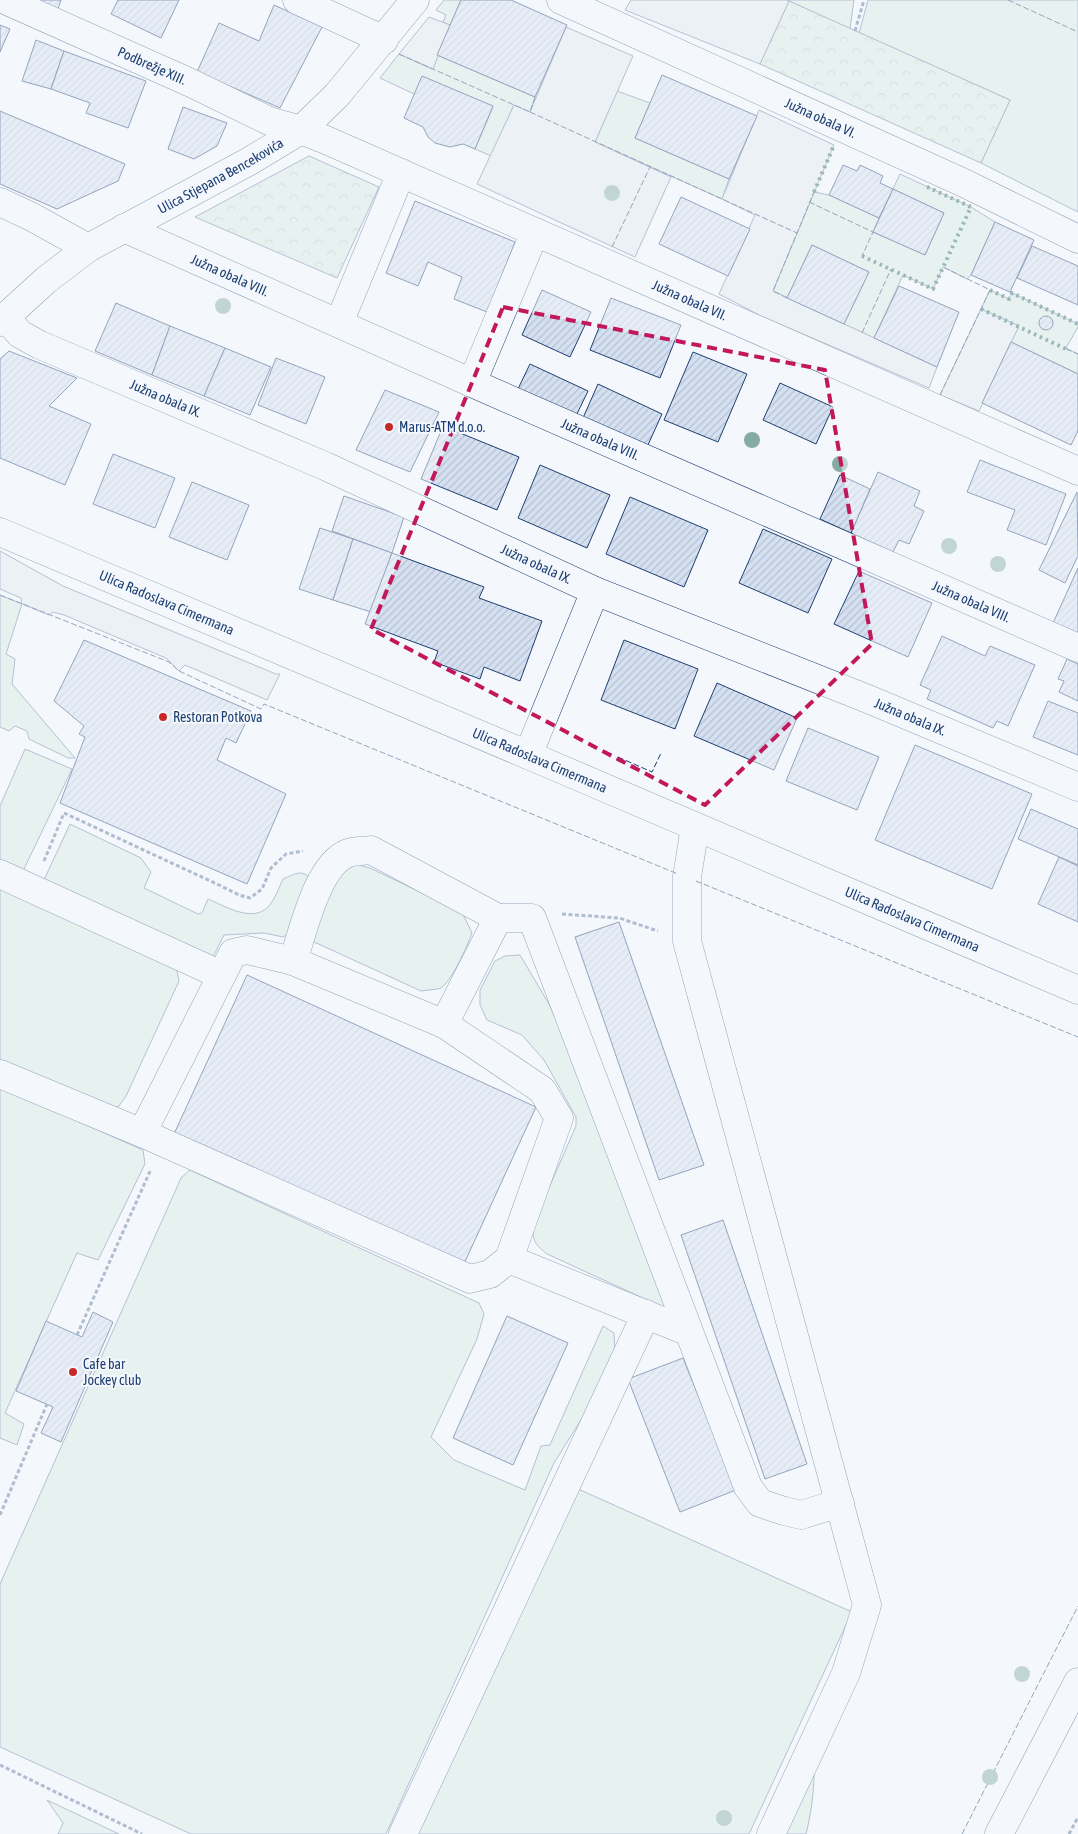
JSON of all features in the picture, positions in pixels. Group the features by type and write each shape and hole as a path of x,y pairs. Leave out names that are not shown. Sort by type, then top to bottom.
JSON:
{"street":[{"name":"Podbrežje XIII.","path":"5,0 191,83 269,121 301,130"},
{"path":"297,0 384,40"},
{"name":"Ulica Stjepana Bencekovića","path":"2,320 46,280 88,248 248,162 301,130 337,94 384,40 415,0"},
{"name":"Južna obala VI.","path":"562,0 964,183 1078,239"},
{"name":"Južna obala VII.","path":"301,130 1078,471"},
{"path":"339,323 401,173"},
{"path":"0,202 32,217 88,248"},
{"name":"Južna obala VIII.","path":"124,228 472,383 1078,648"},
{"path":"472,383 535,232"},
{"name":"Južna obala IX.","path":"2,320 20,334 40,345 325,466 595,591 868,699 1078,787"},
{"name":"Ulica Radoslava Cimermana","path":"0,532 1078,990"},
{"path":"528,755 595,591"},
{"path":"695,827 686,877 687,941 867,1605 846,1673 771,1834"},
{"path":"293,962 320,881 333,863 348,853 371,850 498,918 532,918 748,1487 760,1503 784,1512 801,1515 840,1503"},
{"path":"0,874 221,975"},
{"path":"444,1024 498,918"},
{"path":"0,1074 152,1138 470,1279 490,1274 509,1259 559,1118 542,1090 444,1024 293,962 247,950 233,953 221,975 152,1138"},
{"path":"509,1259 689,1332"},
{"path":"404,1834 646,1314"},
{"path":"999,1834 1078,1682"}],"path":[{"path":"856,31 864,0"},
{"path":"32,890 64,813 239,895 250,898 262,889 271,868 286,854 328,849 348,853"},
{"path":"532,918 567,914 619,918 687,941"},
{"path":"77,1334 152,1138"},
{"path":"0,1515 47,1404"},
{"path":"0,1765 142,1834"},
{"path":"1069,1834 1078,1817"}],"highlighted area":[{"path":"503,307 825,370 872,644 705,805 371,629"}],"green space":[{"path":"444,0 461,0 450,25 443,22 446,15 436,10"},
{"path":"786,0 854,0 850,29 789,1"},
{"path":"868,0 1078,0 1078,212 981,163 1010,100 859,33"},
{"path":"789,1 1010,100 981,163 760,64"},
{"path":"399,54 432,69 437,55 535,97 530,112 514,105 491,156 475,149 493,107 414,94 380,78"},
{"path":"617,91 650,103 635,138 729,179 722,199 595,142"},
{"path":"309,156 379,187 337,278 195,217"},
{"path":"900,174 971,207 995,222 971,275 967,279 943,267 933,289 903,275 874,338 844,324 869,272 812,245 787,298 773,291 814,192 829,195 879,218 873,232 925,255 944,213 893,189"},
{"path":"990,290 1009,299 1012,293 1078,324 1066,348 1078,354 1078,374 1011,342 1019,326 981,309"},
{"path":"0,595 22,604 6,654 15,659 12,684 75,758 68,758 29,739 27,731 15,726 9,731 0,727"},
{"path":"25,749 72,769 23,871 0,862 0,806"},
{"path":"70,824 141,858 151,872 144,888 198,914 202,913 208,899 238,912 262,912 273,901 283,879 300,873 309,877 288,934 283,937 264,933 224,935 212,959 43,882"},
{"path":"356,864 370,868 462,912 472,933 454,971 441,988 421,991 312,941 333,876"},
{"path":"0,884 172,964 177,971 179,981 126,1096 119,1106 111,1110 0,1064"},
{"path":"520,955 549,1004 599,1117 671,1311 547,1254 534,1240 534,1222 576,1126 576,1117 544,1060 522,1035 487,1020 480,1005 480,990 495,961 505,956"},
{"path":"0,1087 143,1150 145,1164 98,1260 77,1253 5,1413 24,1424 17,1445 0,1438"},
{"path":"190,1170 479,1303 484,1314 477,1339 431,1437 454,1460 525,1490 541,1446 550,1445 603,1326 614,1333 615,1352 594,1399 554,1463 386,1834 191,1834 0,1747 0,1584 181,1178"},
{"path":"576,1488 852,1612 749,1834 418,1834"},
{"path":"814,1760 813,1797 806,1834 781,1834"},
{"path":"47,1800 119,1834 58,1834 63,1823"}],"shaded area":[{"path":"631,0 789,1 760,64 625,10"},
{"path":"429,17 450,25 433,69 399,54"},
{"path":"566,27 633,56 595,142 671,177 635,257 477,184 514,105 530,112"},
{"path":"759,110 834,145 773,291 937,367 929,388 761,316 719,294 755,215 722,199"},
{"path":"981,309 1019,326 979,411 940,395"},
{"path":"0,551 63,586 276,674 280,674 267,700 185,665 179,671 166,658 64,615 53,612 49,615 22,604 21,598 0,589"}],"building":[{"path":"20,0 61,0 57,12"},
{"path":"118,0 179,0 161,38 111,14"},
{"path":"461,0 511,0 567,25 535,97 437,55"},
{"path":"274,5 322,27 280,108 197,72 219,23 259,41"},
{"path":"0,25 10,29 0,52"},
{"path":"36,40 64,51 51,89 22,81"},
{"path":"64,51 146,81 128,128 86,113 90,103 51,89"},
{"path":"662,75 757,116 729,179 635,138"},
{"path":"422,76 493,106 475,149 463,144 450,147 435,143 428,137 423,127 404,118"},
{"path":"183,107 227,123 217,146 194,159 168,149"},
{"path":"0,111 125,164 118,181 57,209 0,184"},
{"path":"843,165 857,171 860,165 883,176 880,183 893,189 879,218 829,195"},
{"path":"893,189 944,213 925,255 873,232"},
{"path":"681,197 750,229 728,276 659,244"},
{"path":"415,201 515,242 487,312 454,299 462,277 428,262 418,286 386,273"},
{"path":"995,222 1034,240 1010,292 971,275"},
{"path":"812,245 869,272 844,324 787,298"},
{"path":"1032,246 1078,266 1078,305 1017,278"},
{"path":"899,286 959,312 937,367 874,338"},
{"path":"542,290 591,312 570,357 522,335"},
{"path":"611,298 681,325 660,378 590,350"},
{"path":"116,303 170,326 152,375 95,351"},
{"path":"1043,316 1049,316 1053,323 1049,330 1043,330 1039,326 1039,320"},
{"path":"170,326 225,348 204,396 152,375"},
{"path":"1011,342 1078,374 1078,431 1071,445 982,403"},
{"path":"225,348 271,367 250,415 204,396"},
{"path":"9,351 77,378 49,406 91,424 65,485 0,458 0,359"},
{"path":"693,352 747,374 718,442 664,420"},
{"path":"276,358 325,377 306,424 258,405"},
{"path":"530,364 588,391 575,418 517,391"},
{"path":"780,383 833,407 816,444 763,420"},
{"path":"598,384 662,414 647,447 583,418"},
{"path":"385,390 439,412 410,472 356,450"},
{"path":"443,426 519,457 497,510 421,479"},
{"path":"113,454 175,478 155,528 93,504"},
{"path":"980,460 1066,494 1046,545 1007,530 1015,510 967,492"},
{"path":"540,465 610,495 587,548 518,518"},
{"path":"878,472 920,491 914,506 924,511 909,544 899,540 893,552 851,533"},
{"path":"840,475 870,489 851,533 820,519"},
{"path":"192,482 249,505 227,560 169,537"},
{"path":"1077,492 1078,556 1065,583 1039,570"},
{"path":"344,496 404,517 392,553 332,531"},
{"path":"630,497 708,530 684,587 606,554"},
{"path":"320,528 353,539 333,600 299,589"},
{"path":"763,529 832,559 808,613 739,583"},
{"path":"353,539 392,553 371,612 333,600"},
{"path":"392,553 484,587 479,598 542,621 520,681 484,667 480,679 434,662 438,651 365,624"},
{"path":"1078,568 1078,635 1053,623"},
{"path":"859,571 932,603 908,657 834,624"},
{"path":"942,636 985,656 990,646 1035,665 1008,726 997,721 993,728 927,699 931,690 920,685"},
{"path":"84,640 251,711 236,743 226,738 217,760 286,794 247,884 60,803 85,737 79,734 84,726 54,701"},
{"path":"624,640 698,669 675,729 601,700"},
{"path":"1067,659 1078,664 1078,701 1059,692 1064,681 1058,679"},
{"path":"717,683 797,718 774,770 694,736"},
{"path":"1048,701 1078,713 1078,755 1033,737"},
{"path":"808,728 879,757 857,810 786,781"},
{"path":"915,745 1032,794 992,889 875,840"},
{"path":"1031,809 1078,829 1078,865 1018,839"},
{"path":"1059,857 1078,866 1078,922 1038,904"},
{"path":"619,922 704,1165 659,1180 575,937"},
{"path":"247,975 536,1107 463,1266 174,1134"},
{"path":"723,1220 807,1464 765,1479 681,1235"},
{"path":"93,1312 113,1322 61,1442 41,1433 53,1407 16,1391 46,1321 82,1337"},
{"path":"507,1316 568,1343 513,1465 453,1438"},
{"path":"683,1358 736,1490 680,1512 628,1379"}],"hedge":[{"path":"814,192 834,145"},
{"path":"862,256 933,289 971,207 925,186"},
{"path":"990,290 1009,299 1012,293 1078,324"},
{"path":"981,309 1066,349"}],"fence":[{"path":"1008,0 1078,32"},
{"path":"399,54 530,112 535,97"},
{"path":"530,112 797,233"},
{"path":"612,247 650,167"},
{"path":"787,298 773,291 814,192"},
{"path":"809,202 873,232 862,256"},
{"path":"940,395 990,290 943,267"},
{"path":"862,333 891,269"},
{"path":"1066,349 1078,354"},
{"path":"0,595 169,662 179,671 261,709 264,704 678,874"},
{"path":"618,757 652,772 661,753"},
{"path":"696,881 1078,1037"},
{"path":"962,1834 1078,1606"}],"place":[{"name":"Marus-ATM d.o.o.","path":"389,427"},
{"name":"Restoran Potkova","path":"163,717"},
{"name":"Cafe bar Jockey club","path":"73,1372"}]}
